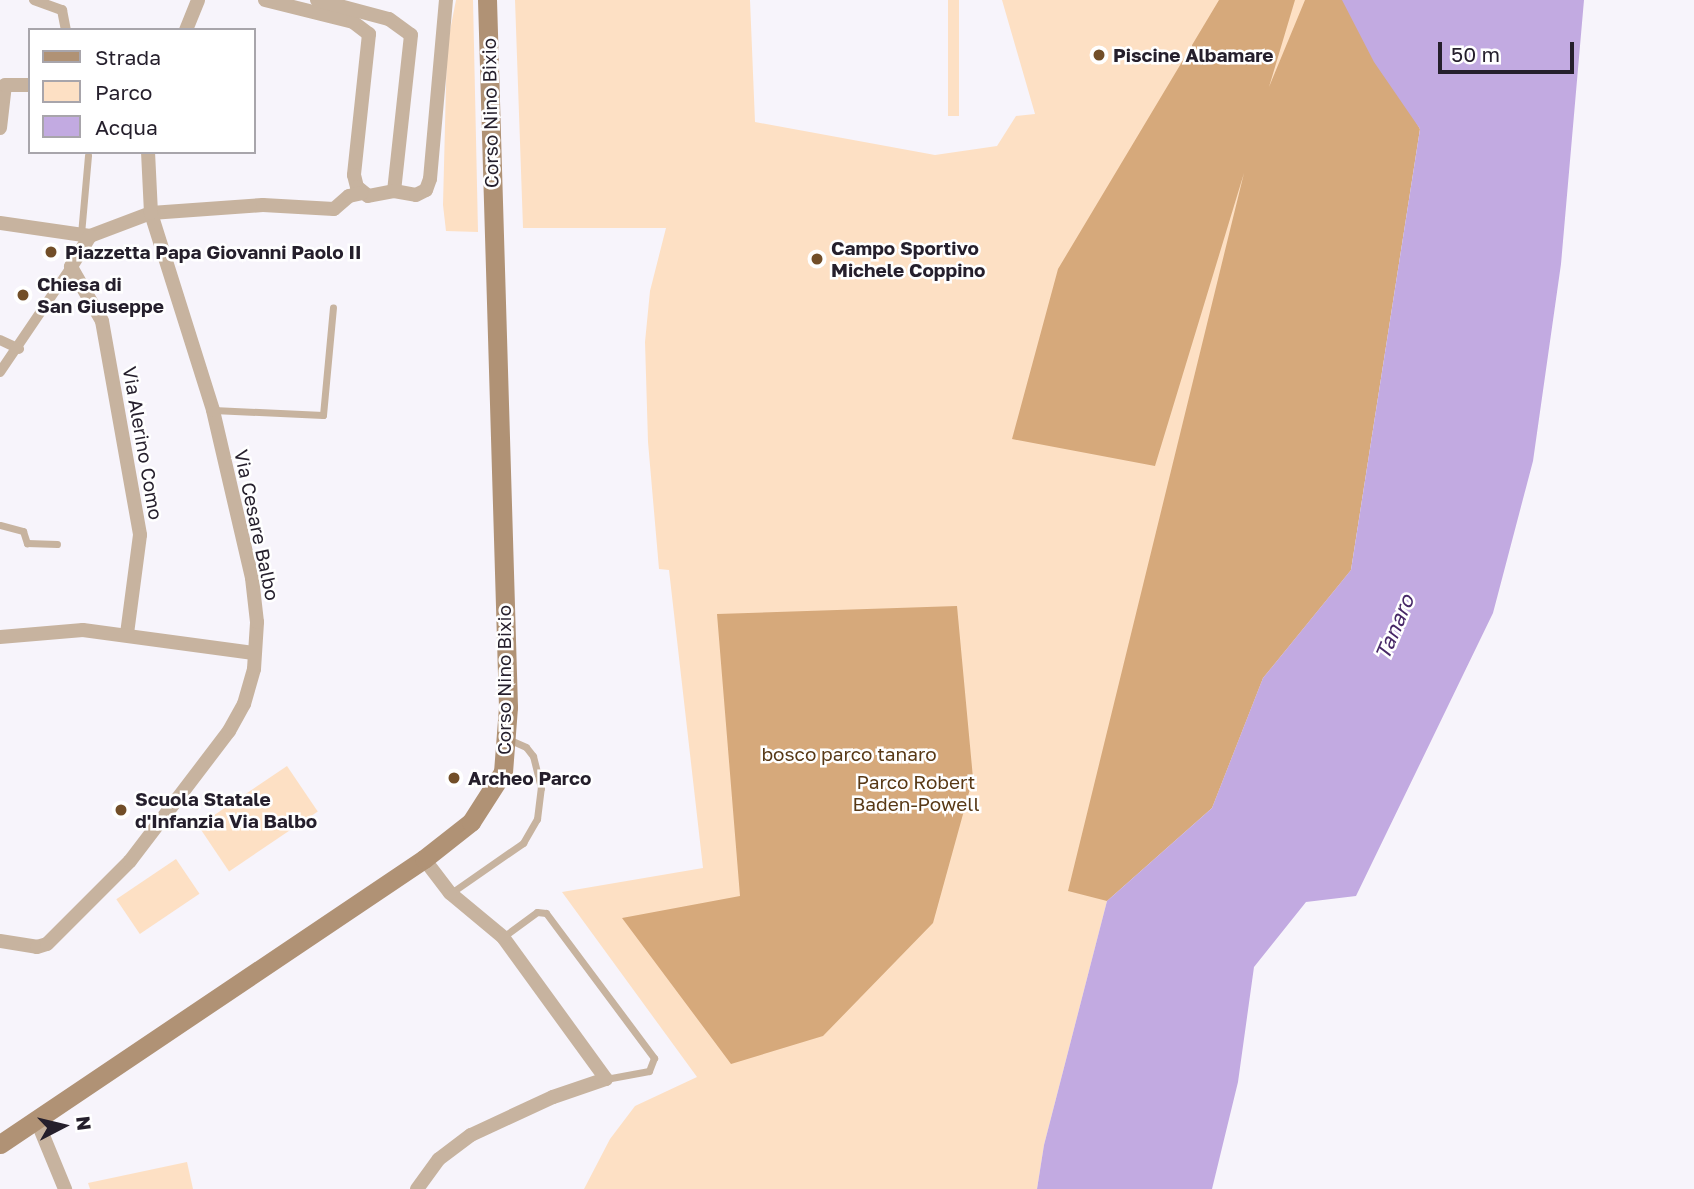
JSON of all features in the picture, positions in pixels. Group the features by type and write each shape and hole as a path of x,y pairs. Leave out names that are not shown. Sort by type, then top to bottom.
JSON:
{"main road":[{"name":"Corso Nino Bixio","path":"0,1144 424,859 471,822 489,799 503,772 508,740 487,0"}],"street":[{"path":"34,0 62,10 66,28"},
{"path":"187,28 198,0"},
{"path":"265,0 353,22 369,34 354,175 362,194"},
{"path":"317,0 389,19 411,35 394,191"},
{"path":"0,223 86,235 151,213 262,205 334,209 349,196 362,194 378,197 394,191 422,193 430,179 446,0"},
{"path":"0,128 5,85 28,85"},
{"name":"Via Cesare Balbo","path":"0,942 37,947 47,944 130,861 229,731 244,704 253,653 256,597 213,410 151,213 148,154"},
{"path":"0,372 19,349 71,267 86,235"},
{"name":"Via Alerino Como","path":"71,267 102,321 140,535 127,634"},
{"path":"0,340 19,349"},
{"path":"0,638 83,630 253,653"},
{"path":"417,1189 439,1159 471,1135 606,1079 503,937 450,893 424,859"},
{"path":"37,1121 65,1189"}],"lane":[{"path":"86,235 88,155"},
{"path":"213,410 323,415 333,307"},
{"path":"0,525 23,531 26,542 57,544"},
{"path":"450,893 523,843 537,819 541,788 533,756 526,747 508,740"},
{"path":"503,937 537,912 546,913 654,1058 649,1071 606,1079"}],"green space":[{"path":"456,0 473,0 478,232 446,231 443,205 447,46"},
{"name":"Parco Robert Baden-Powell","path":"515,0 750,0 755,122 935,155 997,146 1016,116 1035,114 1002,0 1347,0 1351,570 1212,808 1107,901 1044,1145 1037,1189 584,1189 610,1139 635,1106 697,1077 562,892 703,868 669,570 659,569 648,442 645,342 650,291 666,228 523,228"},
{"path":"948,0 959,0 959,116 948,116"},
{"path":"1219,0 1295,0 1269,87 1305,0 1347,0 1420,129 1351,570 1263,678 1212,808 1107,901 1068,891 1244,173 1155,466 1012,439 1058,269"},
{"name":"bosco parco tanaro","path":"957,606 973,778 933,923 823,1036 731,1064 622,918 740,896 717,614"},
{"path":"287,766 318,812 229,871 198,826"},
{"path":"176,859 199,894 140,934 116,899"},
{"path":"187,1162 193,1189 90,1189 88,1183"}],"water":[{"name":"Tanaro","path":"1342,0 1584,0 1561,264 1533,461 1493,613 1356,896 1306,902 1254,967 1238,1082 1212,1189 1037,1189 1044,1145 1107,901 1212,808 1263,678 1351,570 1420,129 1374,62"}],"place":[{"name":"Piscine Albamare","path":"1099,55"},
{"name":"Piazzetta Papa Giovanni Paolo II","path":"51,252"},
{"name":"Campo Sportivo Michele Coppino","path":"817,259"},
{"name":"Chiesa di San Giuseppe","path":"23,295"},
{"name":"Archeo Parco","path":"454,778"},
{"name":"Scuola Statale d'Infanzia Via Balbo","path":"121,810"}]}
